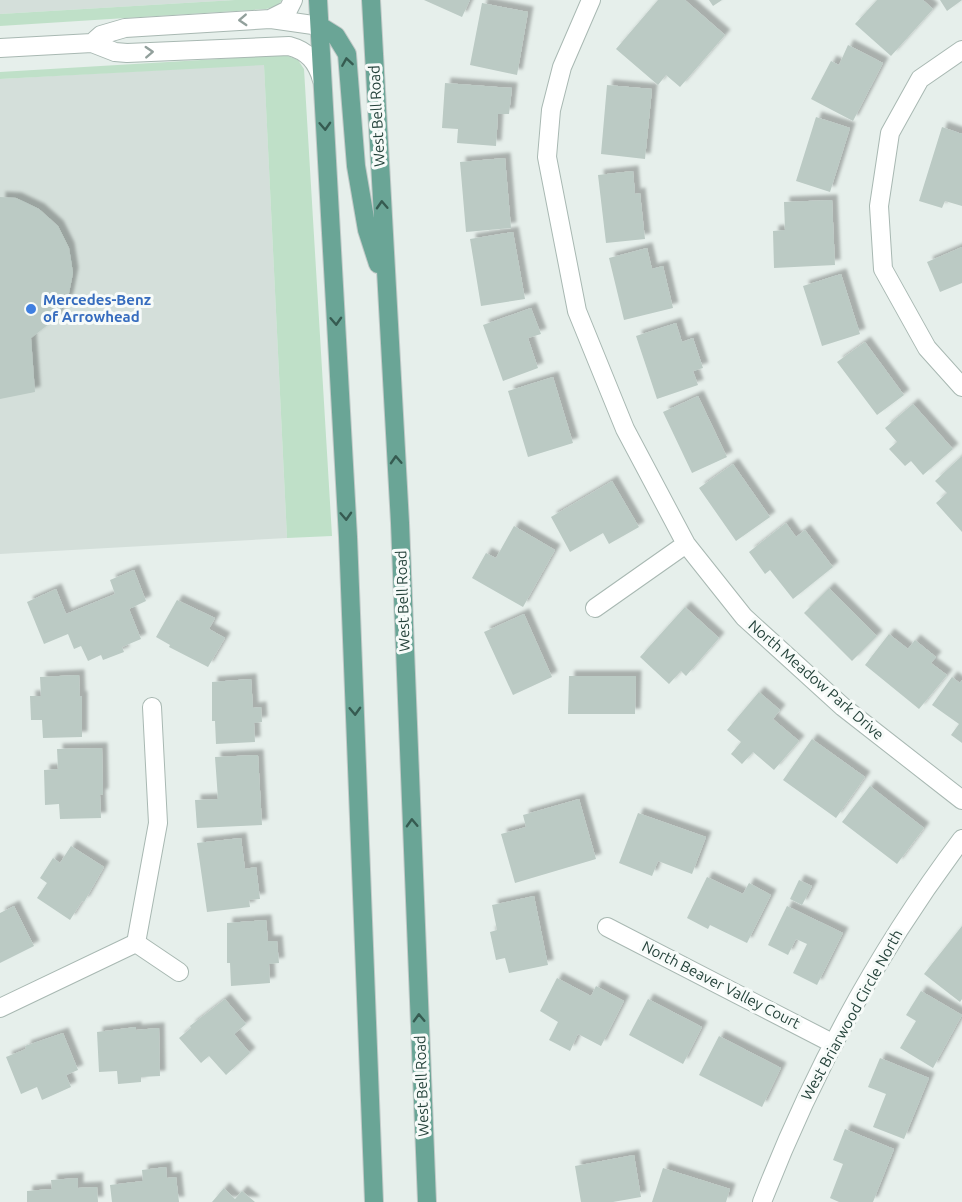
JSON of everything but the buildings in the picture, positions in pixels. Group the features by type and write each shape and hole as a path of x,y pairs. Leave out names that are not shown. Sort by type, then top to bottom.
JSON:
{"main road":[{"path":"318,0 348,537 374,1202"},
{"name":"West Bell Road","path":"371,0 400,523 427,1202"},
{"path":"320,26 336,36 346,54 361,200 367,230 386,284"}],"street":[{"path":"270,19 288,10 293,0"},
{"name":"North Meadow Park Drive","path":"591,0 562,67 551,110 547,157 577,311 625,429 686,544 744,617 843,707 962,800"},
{"path":"92,43 101,35 125,28 270,19 320,26"},
{"path":"0,48 92,43 115,52 127,53 289,46 308,55 315,62 323,82"},
{"path":"962,50 920,79 890,133 879,206 883,269 927,348 962,387"},
{"path":"595,608 686,544"},
{"path":"136,944 158,823 152,707"},
{"name":"West Briarwood Circle North","path":"762,1202 801,1109 834,1044 901,926 962,839"},
{"name":"North Beaver Valley Court","path":"608,927 834,1044"},
{"path":"136,944 179,972"},
{"path":"0,1008 136,944"}],"shaded area":[{"path":"0,0 235,0 0,14"},
{"path":"264,64 287,538 0,554 0,79"}],"green space":[{"path":"235,0 282,0 277,6 266,9 0,26 0,14"},
{"path":"285,55 298,60 304,69 332,536 287,538 264,65 0,79 0,72"}],"place":[{"name":"Mercedes-Benz of Arrowhead","path":"31,309"}]}
